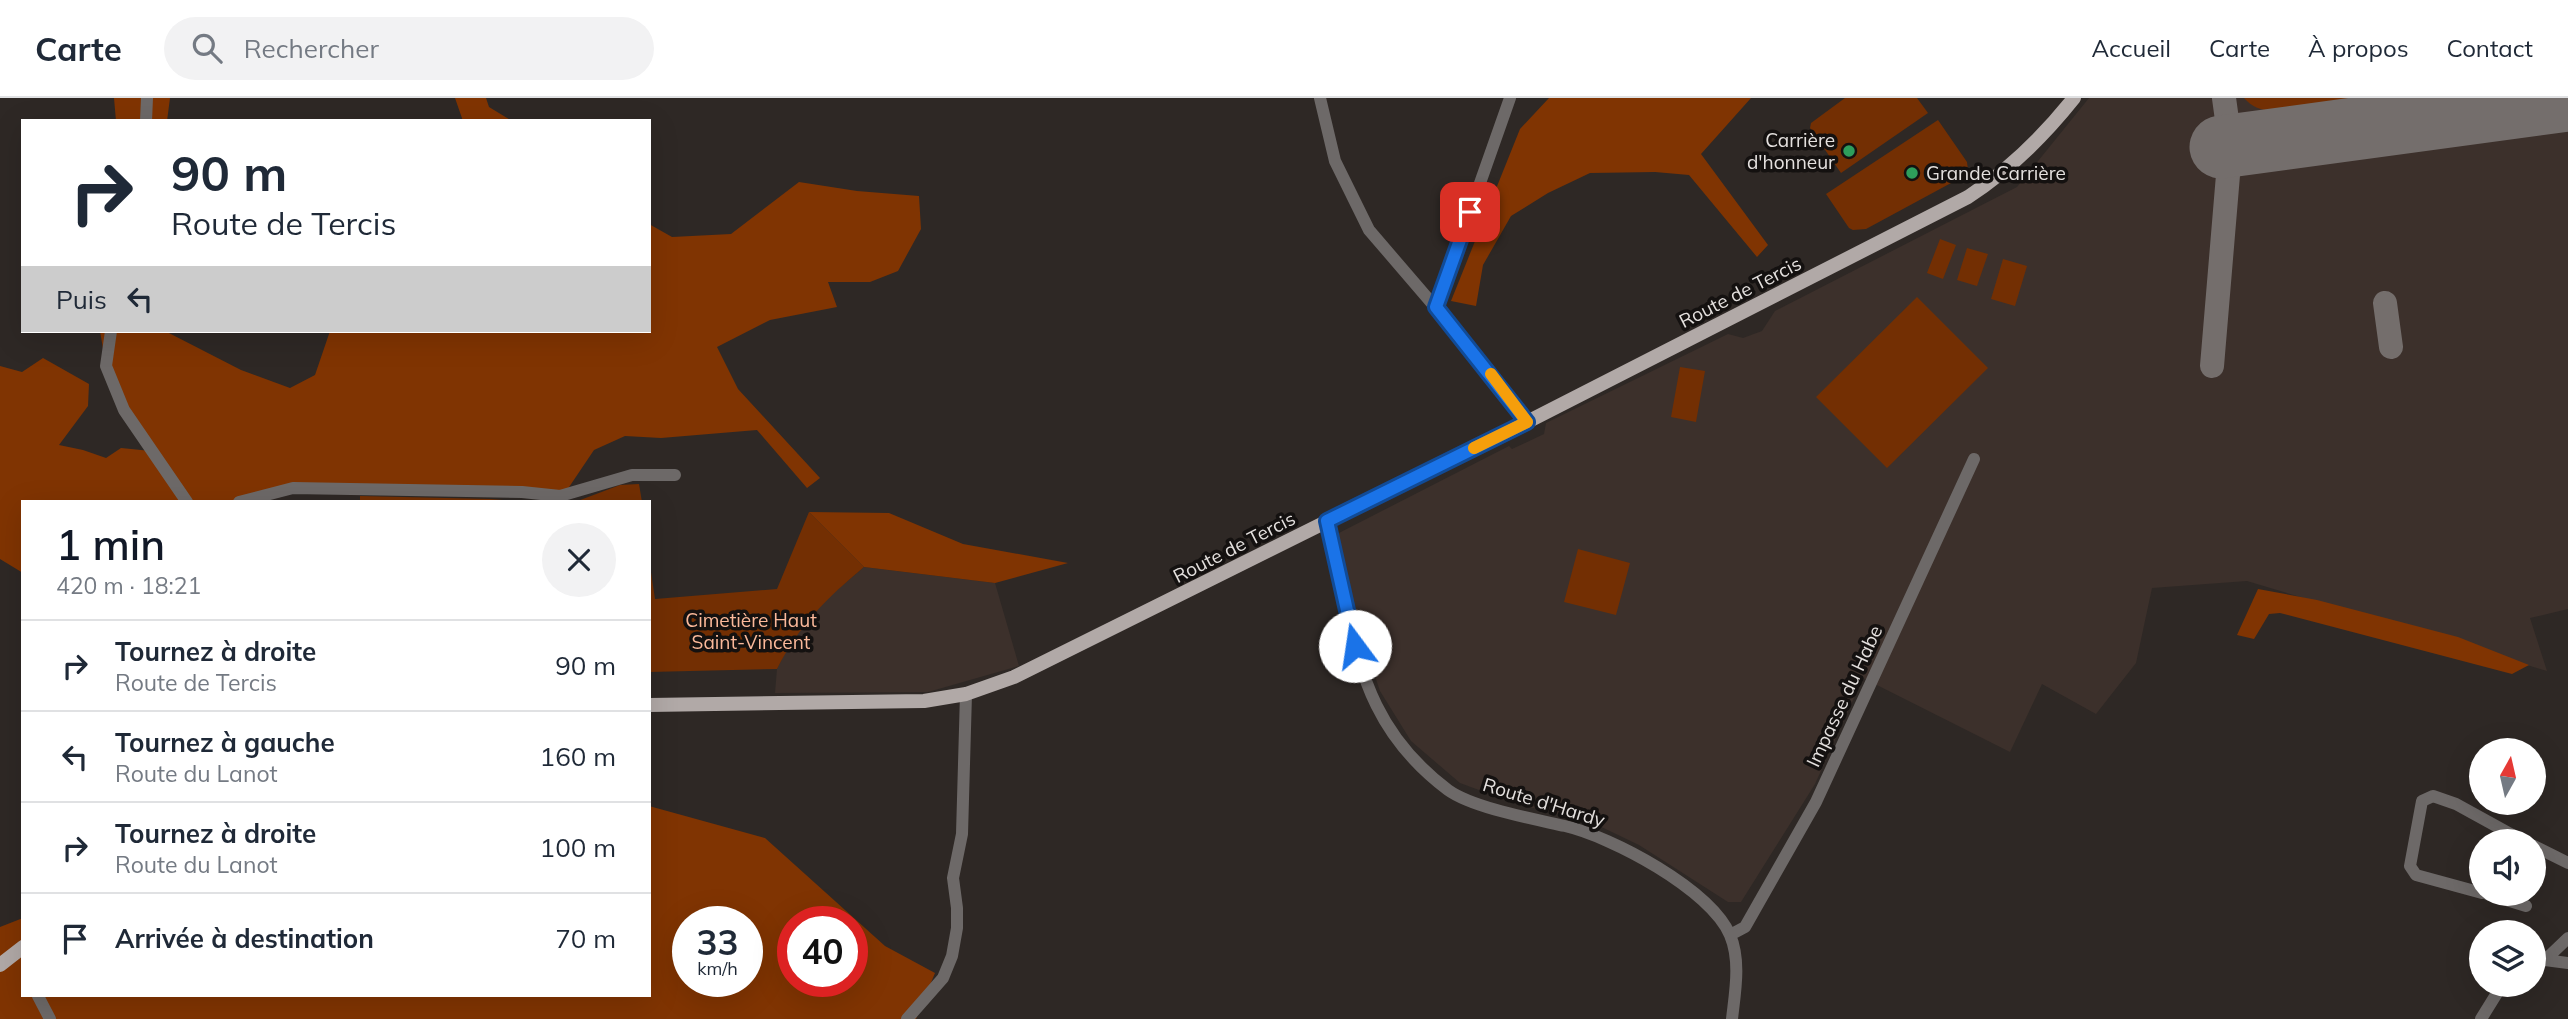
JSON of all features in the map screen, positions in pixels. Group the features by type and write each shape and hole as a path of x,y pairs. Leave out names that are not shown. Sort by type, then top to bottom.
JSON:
{"main road":[{"name":"Route de Tercis","path":"651,705 905,702 944,699 966,694 1036,667 1527,422 1968,197 1995,179 2031,148 2074,98"},
{"path":"0,965 21,955"}],"street":[{"path":"146,119 147,98"},
{"path":"1320,98 1335,161 1369,230 1436,307 1527,422"},
{"path":"1436,307 1510,98"},
{"path":"111,333 106,366 124,410 186,500"},
{"name":"Impasse du Habe","path":"1730,935 1745,927 1816,802 1974,459"},
{"path":"247,500 293,488 522,492 560,496 632,475 675,474"},
{"name":"Route d'Hardy","path":"1327,521 1358,658 1373,700 1386,725 1427,772 1451,792 1498,811 1570,827 1631,852 1660,868 1691,892 1721,919 1730,935 1736,954 1732,1019"},
{"path":"907,1019 943,978 952,956 957,928 953,878 962,834 966,694"},
{"path":"2469,889 2416,875 2410,866 2422,801 2433,796 2456,804 2499,829"},
{"path":"2546,852 2568,863"},
{"path":"2546,955 2568,938"},
{"path":"2546,961 2568,963"},
{"path":"39,997 50,1019"},
{"path":"2481,1019 2495,997"}],"shaded area":[{"path":"114,98 170,98 167,119 116,119"},
{"path":"455,98 486,98 489,107 509,119 462,119"},
{"path":"1549,98 1751,98 1701,154 1768,245 1757,257 1689,175 1655,172 1590,173 1548,193 1511,216 1483,265 1476,306 1451,301 1520,129"},
{"path":"2089,98 2568,98 2568,609 2530,618 2547,671 2247,581 2152,588 2136,663 2096,714 2042,684 2010,752 1863,678 1815,784 1741,902 1728,902 1639,845 1589,821 1517,804 1460,783 1411,741 1380,691 1363,640 1335,535 1509,446 1512,449 1544,434 1546,423 1728,334 1743,338 1762,331 1775,311 2017,187"},
{"path":"799,182 857,191 919,196 921,229 898,271 870,282 828,282 837,307 770,320 717,347 738,389 820,478 807,488 757,430 661,438 625,436 594,450 560,500 543,500 522,492 293,488 247,500 21,500 21,572 0,559 0,366 22,372 43,358 89,384 88,406 59,445 106,458 121,448 151,451 106,366 100,333 169,333 241,370 290,388 315,375 329,333 651,333 651,225 672,237 731,234"},
{"path":"809,512 889,513 963,544 1068,563 995,583 864,567"},
{"path":"864,567 995,583 1019,666 928,692 775,693 777,669 789,645 824,601"},
{"path":"2258,589 2317,600 2458,637 2529,665 2512,674 2280,613 2269,614 2254,639 2237,635"},
{"path":"651,807 765,838 841,906 777,906 777,997 868,997 868,931 885,946 935,973 916,1019 0,1019 0,927 21,919 21,997 651,997"}],"green space":[{"name":"Carrière d'honneur","path":"1845,98 1917,98 1928,113 1841,173 1810,128 1811,123"},
{"path":"2244,98 2369,98 2272,111 2256,108"},
{"name":"Grande Carrière","path":"1938,120 1967,162 1968,170 1964,176 1866,229 1849,228 1826,194"},
{"path":"1940,239 1956,245 1943,279 1927,273"},
{"path":"1967,248 1988,254 1977,286 1957,280"},
{"path":"2003,259 2027,266 2015,306 1991,299"},
{"path":"1917,297 1988,368 1887,468 1816,397"},
{"path":"1680,367 1705,371 1696,422 1671,417"},
{"path":"639,484 642,500 580,500 620,485"},
{"path":"360,496 503,500 360,500"},
{"name":"Cimetière Haut Saint-Vincent","path":"809,512 864,567 815,613 777,669 651,672 651,572 655,599 777,589"},
{"path":"1578,549 1630,563 1616,615 1564,602"}],"taxiway":[{"path":"2224,98 2228,127 2235,139 2246,142 2271,138"},
{"path":"2212,366 2228,175"},
{"path":"2385,303 2391,347"}],"runway":[{"path":"2221,147 2568,100"}],"slow traffic":[{"path":"1474,448 1527,422 1491,374"}],"place":[{"name":"Carrière d'honneur","path":"1849,151"},
{"name":"Grande Carrière","path":"1912,173"}],"route":[{"path":"1355,646 1327,521 1527,422 1436,307 1470,212"}]}
